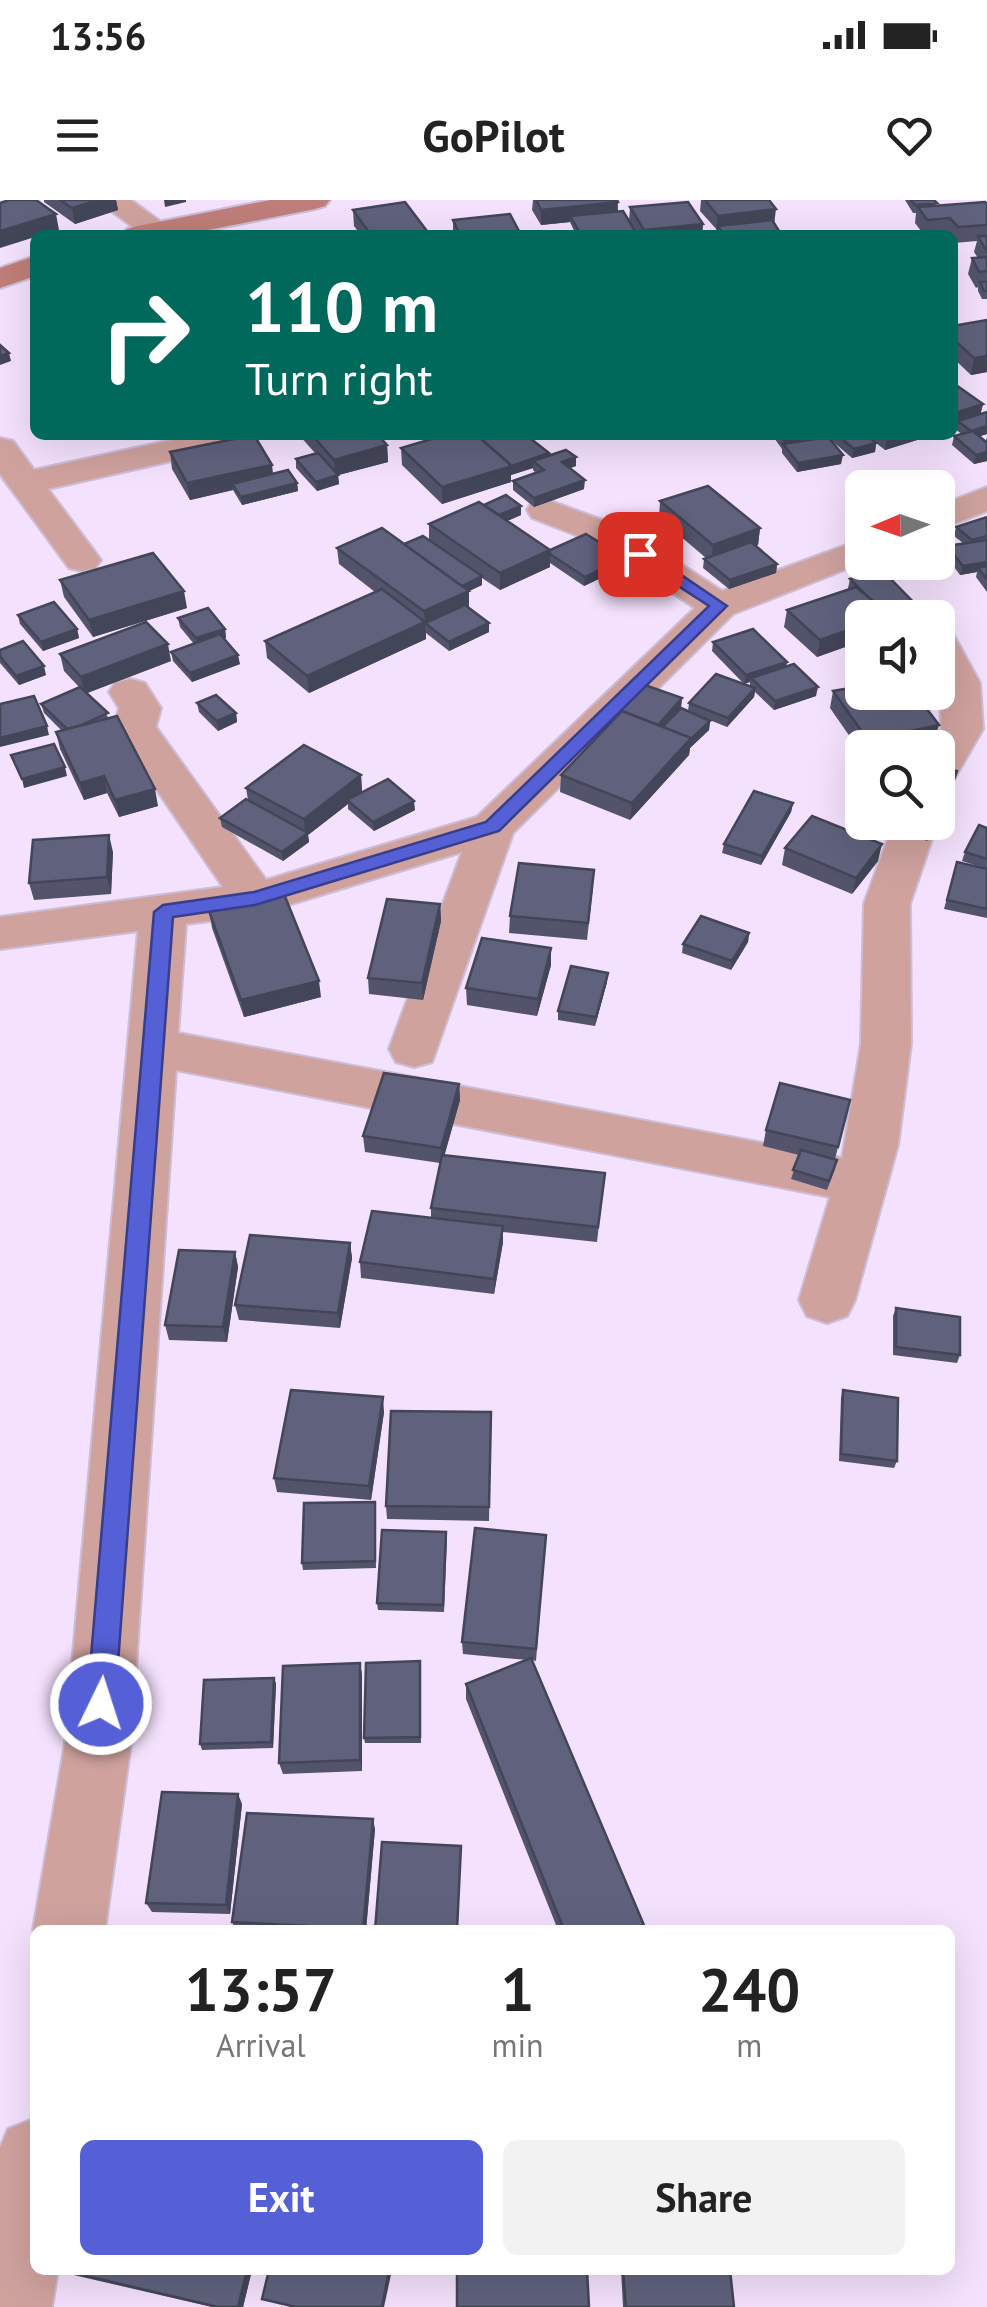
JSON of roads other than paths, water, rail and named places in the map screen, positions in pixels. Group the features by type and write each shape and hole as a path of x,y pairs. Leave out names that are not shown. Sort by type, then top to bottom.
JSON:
{"main road":[{"path":"163,230 315,200"},
{"path":"0,279 30,268"}],"street":[{"path":"111,200 145,230"},
{"path":"24,483 220,440"},
{"path":"0,449 82,560"},
{"path":"955,512 987,498"},
{"path":"545,510 614,537 719,606"},
{"path":"414,1049 493,827 719,606 845,571"},
{"path":"955,673 960,683 962,729 955,741"},
{"path":"130,692 140,708 135,727 255,899"},
{"path":"0,933 255,899 493,827"},
{"path":"827,1300 872,1145 886,1044 887,904 910,840"},
{"path":"71,1925 98,1743 163,912"},
{"path":"153,1048 860,1182"},
{"path":"12,2307 30,2189"}]}
